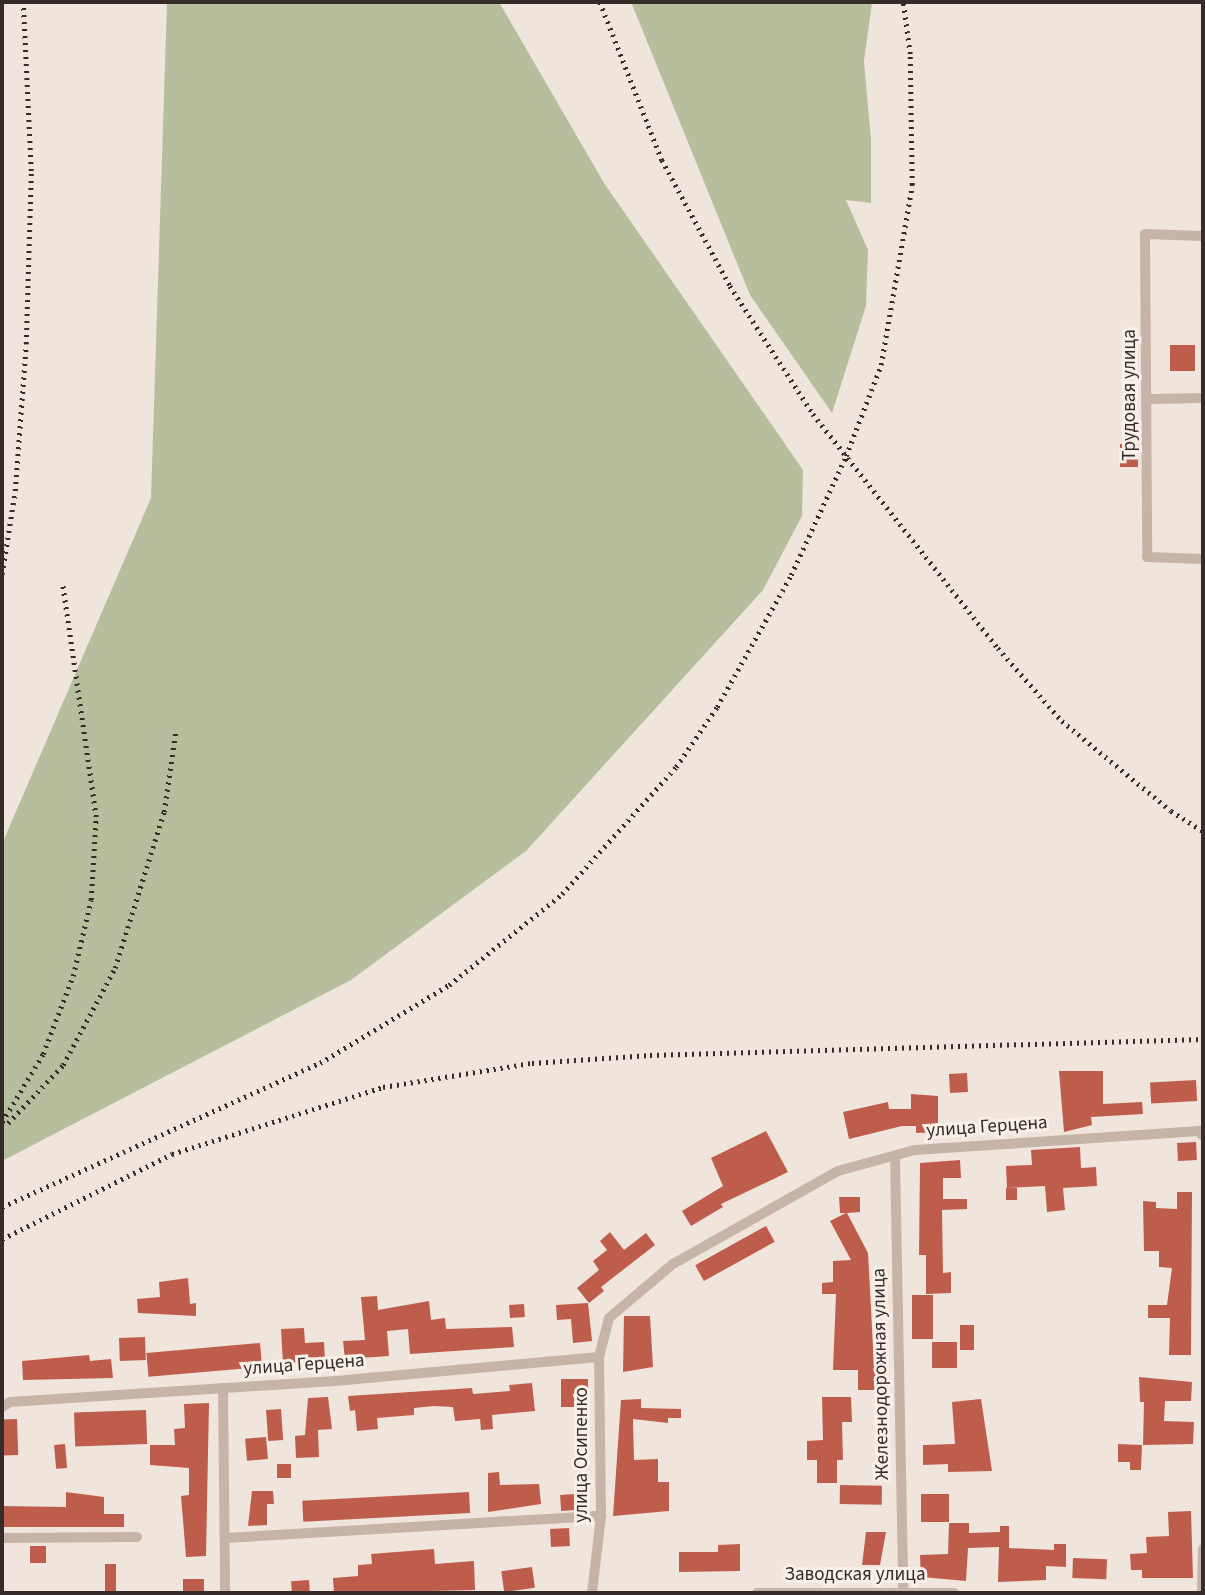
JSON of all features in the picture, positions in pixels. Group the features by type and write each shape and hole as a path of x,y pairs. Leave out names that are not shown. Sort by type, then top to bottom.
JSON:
{"street":[{"name":"Трудовая улица","path":"1203,236 1145,234 1150,399 1147,557 1203,559"},
{"path":"1150,399 1203,398"},
{"name":"улица Герцена","path":"609,1318 673,1264 781,1200 838,1171 934,1146 1199,1131 1203,1136"},
{"name":"Железнодорожная улица","path":"895,1157 903,1591"},
{"name":"улица Осипенко","path":"592,1593 601,1516 599,1357 609,1318"},
{"name":"улица Герцена","path":"6,1404 599,1357"},
{"path":"223,1388 225,1593"},
{"path":"226,1538 601,1516"},
{"path":"2,1538 137,1536"},
{"path":"1202,1593 1203,1549"},
{"name":"Заводская улица","path":"757,1593 954,1593"}],"green space":[{"path":"167,2 499,2 604,183 803,470 802,516 763,590 526,851 351,980 2,1161 2,844 151,498"},
{"path":"631,2 872,2 864,61 871,140 871,203 846,200 868,250 866,306 832,413 750,295"}],"building":[{"path":"1170,345 1195,345 1195,371 1170,371"},
{"path":"1120,444 1138,444 1138,467 1120,467"},
{"path":"1059,1071 1103,1071 1103,1104 1142,1102 1143,1114 1091,1117 1092,1125 1064,1132"},
{"path":"967,1073 968,1092 950,1093 949,1074"},
{"path":"1196,1080 1197,1101 1151,1103 1150,1082"},
{"path":"911,1094 938,1096 938,1132 916,1133 916,1126 902,1126 849,1139 843,1112 888,1102 889,1109 911,1109"},
{"path":"766,1131 788,1172 721,1204 723,1207 691,1226 682,1211 723,1186 711,1158"},
{"path":"1196,1142 1197,1160 1178,1161 1177,1143"},
{"path":"1080,1147 1081,1168 1096,1167 1097,1186 1063,1188 1065,1210 1047,1212 1045,1186 1007,1188 1006,1166 1032,1165 1031,1150"},
{"path":"960,1160 961,1178 943,1178 943,1199 967,1199 967,1209 942,1210 943,1273 951,1272 951,1293 926,1294 926,1255 919,1255 920,1163"},
{"path":"1006,1188 1017,1188 1017,1200 1006,1200"},
{"path":"1177,1192 1192,1192 1191,1355 1169,1355 1170,1318 1148,1318 1148,1305 1167,1305 1172,1268 1159,1267 1159,1251 1144,1251 1143,1201 1156,1202 1156,1208 1177,1209"},
{"path":"839,1197 860,1197 860,1212 847,1213 868,1253 874,1365 881,1365 882,1390 858,1390 858,1370 833,1370 836,1294 822,1294 822,1283 833,1282 833,1261 851,1260 830,1221 846,1213 840,1213"},
{"path":"766,1226 775,1242 704,1281 695,1265"},
{"path":"610,1232 624,1250 646,1233 655,1245 601,1287 604,1291 589,1303 577,1288 599,1270 593,1261 607,1250 600,1241"},
{"path":"188,1278 190,1304 196,1303 196,1316 138,1313 137,1299 160,1297 159,1282"},
{"path":"912,1295 933,1295 933,1339 912,1339"},
{"path":"377,1296 378,1310 429,1301 431,1320 445,1318 446,1329 512,1327 514,1347 410,1354 408,1329 387,1331 389,1356 345,1359 343,1341 365,1340 361,1297"},
{"path":"588,1303 592,1341 573,1343 571,1319 557,1320 556,1305"},
{"path":"524,1304 525,1317 510,1318 509,1305"},
{"path":"624,1316 650,1316 653,1367 623,1372"},
{"path":"960,1325 974,1325 974,1350 960,1350"},
{"path":"304,1328 305,1343 324,1342 325,1360 283,1364 281,1329"},
{"path":"145,1337 146,1360 120,1361 119,1338"},
{"path":"932,1342 957,1342 957,1368 932,1368"},
{"path":"260,1343 262,1367 149,1377 146,1353"},
{"path":"89,1355 90,1361 111,1359 113,1378 23,1380 22,1361"},
{"path":"1139,1377 1192,1382 1191,1401 1165,1401 1164,1421 1194,1422 1193,1444 1143,1445 1144,1402 1140,1402"},
{"path":"561,1379 588,1379 588,1407 561,1407"},
{"path":"532,1383 535,1411 492,1415 493,1429 481,1430 480,1419 455,1421 453,1407 434,1406 414,1408 414,1415 377,1418 378,1429 357,1431 355,1410 350,1411 348,1396 472,1388 473,1394 510,1391 509,1385"},
{"path":"328,1397 332,1429 318,1430 319,1457 296,1458 295,1436 305,1435 308,1398"},
{"path":"822,1397 851,1397 852,1422 842,1422 843,1460 837,1460 837,1483 817,1483 817,1460 807,1460 807,1441 823,1440"},
{"path":"641,1399 641,1408 681,1409 681,1418 668,1418 668,1423 633,1419 634,1460 658,1459 658,1482 669,1482 669,1511 613,1516 621,1400"},
{"path":"981,1399 992,1471 948,1472 948,1464 923,1465 923,1445 955,1444 952,1402"},
{"path":"209,1403 206,1556 186,1557 181,1496 189,1495 189,1468 150,1465 150,1445 175,1445 174,1429 185,1428 184,1404"},
{"path":"281,1409 283,1440 268,1441 266,1410"},
{"path":"146,1410 147,1444 75,1446 74,1413"},
{"path":"17,1419 18,1455 3,1456 2,1420"},
{"path":"266,1437 268,1459 247,1461 245,1439"},
{"path":"65,1444 67,1468 56,1469 54,1445"},
{"path":"1118,1444 1142,1445 1141,1470 1130,1470 1130,1462 1118,1462"},
{"path":"277,1464 291,1464 291,1478 277,1478"},
{"path":"499,1472 500,1485 539,1484 541,1504 488,1512 488,1473"},
{"path":"840,1485 882,1486 882,1505 840,1504"},
{"path":"252,1491 273,1491 274,1504 267,1504 267,1525 248,1526"},
{"path":"66,1492 104,1497 104,1514 124,1514 124,1527 2,1527 2,1506 66,1507"},
{"path":"469,1492 470,1513 303,1522 302,1501"},
{"path":"575,1494 576,1510 561,1511 560,1495"},
{"path":"921,1494 949,1494 949,1522 921,1522"},
{"path":"1191,1511 1193,1578 1142,1578 1142,1570 1131,1570 1130,1554 1147,1553 1146,1537 1169,1536 1168,1512"},
{"path":"949,1523 969,1523 969,1533 1000,1532 1000,1526 1009,1526 1009,1548 1054,1550 1054,1544 1066,1544 1066,1567 1046,1566 1046,1580 998,1582 999,1547 968,1548 966,1581 921,1577 920,1555 948,1554"},
{"path":"569,1528 570,1546 551,1547 550,1529"},
{"path":"866,1532 886,1532 880,1565 862,1565"},
{"path":"740,1544 740,1571 679,1572 679,1552 718,1552 718,1545"},
{"path":"30,1546 46,1546 46,1563 30,1563"},
{"path":"434,1549 435,1564 474,1561 475,1590 334,1593 333,1578 358,1576 358,1565 372,1564 371,1554"},
{"path":"1073,1558 1107,1559 1106,1579 1072,1578"},
{"path":"105,1564 116,1564 116,1593 105,1593"},
{"path":"532,1567 535,1588 504,1592 501,1571"},
{"path":"183,1579 204,1579 204,1593 183,1593"},
{"path":"309,1580 310,1593 292,1593 291,1581"}],"railway":[{"path":"2,574 15,491 26,344 31,171 23,2"},
{"path":"600,2 662,160 730,286 813,414 998,648 1062,721 1171,811 1203,831"},
{"path":"2,1207 320,1063 449,985 562,894 676,767 717,707 791,575 846,456 881,365 912,185 910,54 903,2"},
{"path":"2,1122 43,1054 73,976 91,900 96,817 62,582"},
{"path":"8,1123 63,1065 115,968 164,812 176,729"},
{"path":"2,1239 172,1154 383,1087 532,1063 650,1055 1203,1039"}]}
